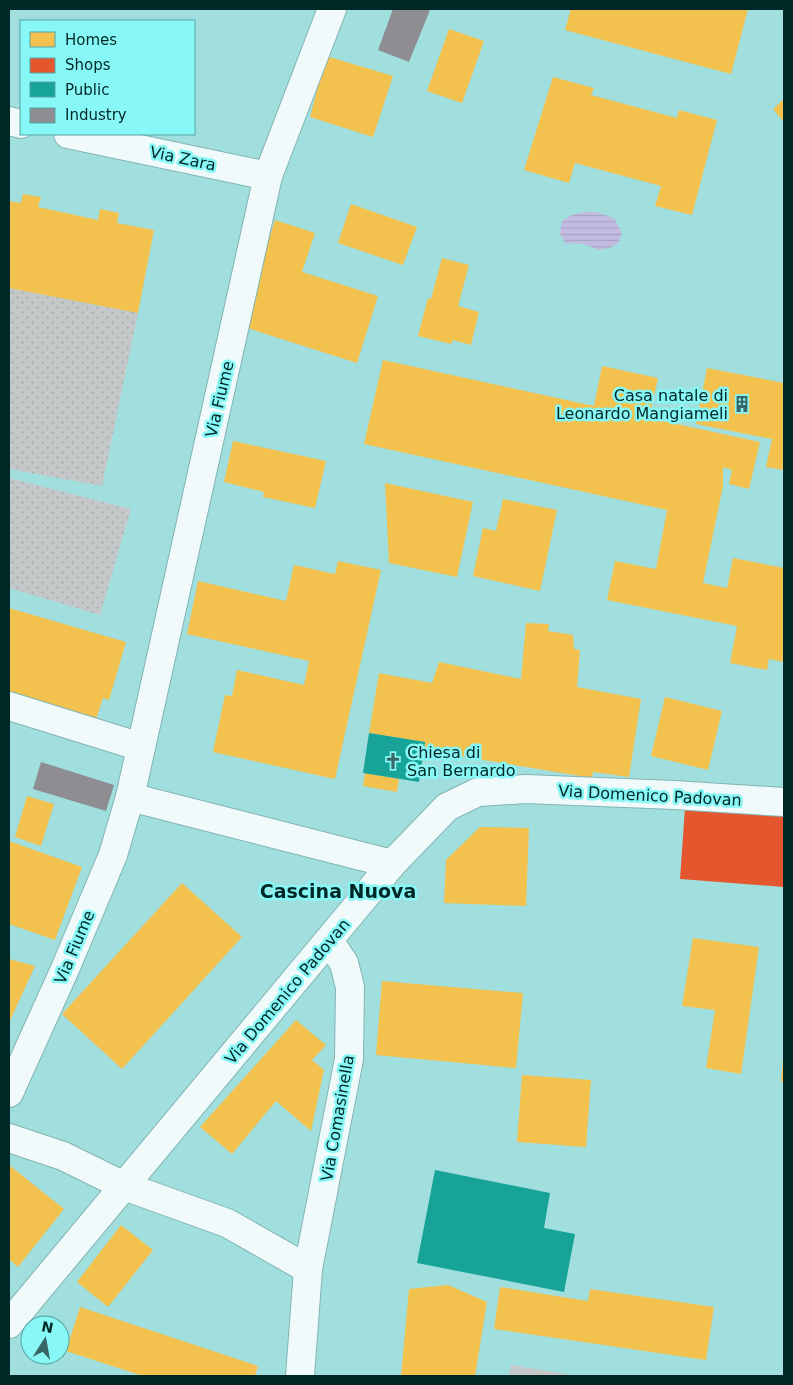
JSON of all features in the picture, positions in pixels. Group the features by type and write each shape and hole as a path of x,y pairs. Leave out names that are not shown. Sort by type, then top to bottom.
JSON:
{"street":[{"name":"Via Fiume","path":"9,1093 113,855 130,797 268,176 332,9"},
{"name":"Via Zara","path":"73,135 268,176"},
{"path":"9,706 141,747"},
{"name":"Via Domenico Padovan","path":"9,1324 392,864 447,807 478,792 526,789 784,802"},
{"path":"130,797 392,864"},
{"name":"Via Comasinella","path":"300,1376 308,1269 349,1059 350,987 344,963 329,941"},
{"path":"9,1138 63,1156 124,1186 228,1223 308,1269"}],"shaded area":[{"path":"583,212 596,212 614,218 622,233 619,243 609,248 598,250 582,244 566,244 560,234 562,221 572,215"},
{"path":"9,288 138,313 102,486 9,469"},
{"path":"9,478 131,509 100,615 9,588"},
{"path":"511,1365 577,1376 509,1376"}],"building: Homes":[{"path":"571,9 748,9 731,74 565,30"},
{"path":"449,29 484,41 462,103 427,91"},
{"path":"326,56 393,76 373,137 310,117"},
{"path":"553,77 594,88 591,95 677,118 679,110 717,120 692,215 655,206 661,186 575,163 569,183 524,170"},
{"path":"784,99 784,122 773,109"},
{"path":"23,194 41,197 38,207 98,220 100,209 119,213 117,223 154,230 138,313 9,288 9,201 21,203"},
{"path":"351,204 417,227 403,265 338,243"},
{"path":"275,220 315,233 302,272 378,296 357,363 241,326"},
{"path":"442,258 469,265 458,306 479,312 471,345 453,340 451,344 418,336 428,298 431,299"},
{"path":"383,360 594,406 602,366 658,378 649,418 760,442 749,489 729,484 732,470 723,467 723,486 703,583 727,588 733,558 784,568 784,662 769,659 767,670 730,663 737,626 607,600 615,561 656,569 667,510 364,444"},
{"name":"Casa natale di Leonardo Mangiameli","path":"707,368 784,383 784,470 766,467 772,439 696,424"},
{"path":"233,441 326,461 315,508 263,497 264,492 224,482"},
{"path":"385,483 473,502 457,577 389,563"},
{"path":"503,499 557,510 540,591 473,576 483,528 496,531"},
{"path":"338,561 381,570 335,779 213,752 225,695 232,696 237,670 304,685 309,661 187,634 198,581 286,601 294,565 335,574"},
{"path":"9,608 126,642 109,700 103,698 95,722 9,698"},
{"path":"526,623 549,624 548,631 573,635 574,649 580,650 577,687 641,699 629,777 593,772 592,778 424,750 425,742 369,733 379,673 432,683 439,662 521,679"},
{"path":"665,697 722,711 708,770 651,756"},
{"path":"365,773 399,779 397,792 363,786"},
{"path":"27,796 54,804 41,846 15,837"},
{"path":"480,827 529,828 526,906 444,903 446,860"},
{"path":"9,841 82,867 55,940 9,924"},
{"path":"182,883 242,937 122,1069 62,1014"},
{"path":"693,938 759,947 741,1074 706,1068 715,1010 682,1006"},
{"path":"9,959 35,966 9,1023"},
{"path":"382,981 523,993 516,1068 376,1055"},
{"path":"296,1020 326,1045 312,1060 324,1070 311,1131 276,1101 232,1154 200,1127"},
{"path":"783,1059 784,1082 781,1082"},
{"path":"522,1075 591,1080 586,1147 517,1142"},
{"path":"9,1165 64,1209 18,1267 9,1259"},
{"path":"121,1225 153,1250 108,1307 77,1282"},
{"path":"448,1285 487,1302 475,1376 401,1376 409,1289"},
{"path":"500,1287 588,1301 590,1289 714,1307 706,1360 494,1329"},
{"path":"80,1307 258,1366 255,1376 143,1376 70,1352 70,1338"}],"building: Shops":[{"path":"685,808 784,816 784,887 680,879"}],"building: Public":[{"name":"Chiesa di San Bernardo","path":"369,733 425,742 419,782 363,773"},
{"path":"435,1170 550,1193 544,1228 575,1234 564,1292 417,1263"}],"building: Industry":[{"path":"393,9 430,10 409,62 378,50"},
{"path":"41,762 114,785 106,811 33,789"}],"place":[{"name":"Casa natale di Leonardo Mangiameli","path":"742,404"},
{"name":"Chiesa di San Bernardo","path":"393,761"}],"district":[{"name":"Cascina Nuova","path":"338,891"}]}
